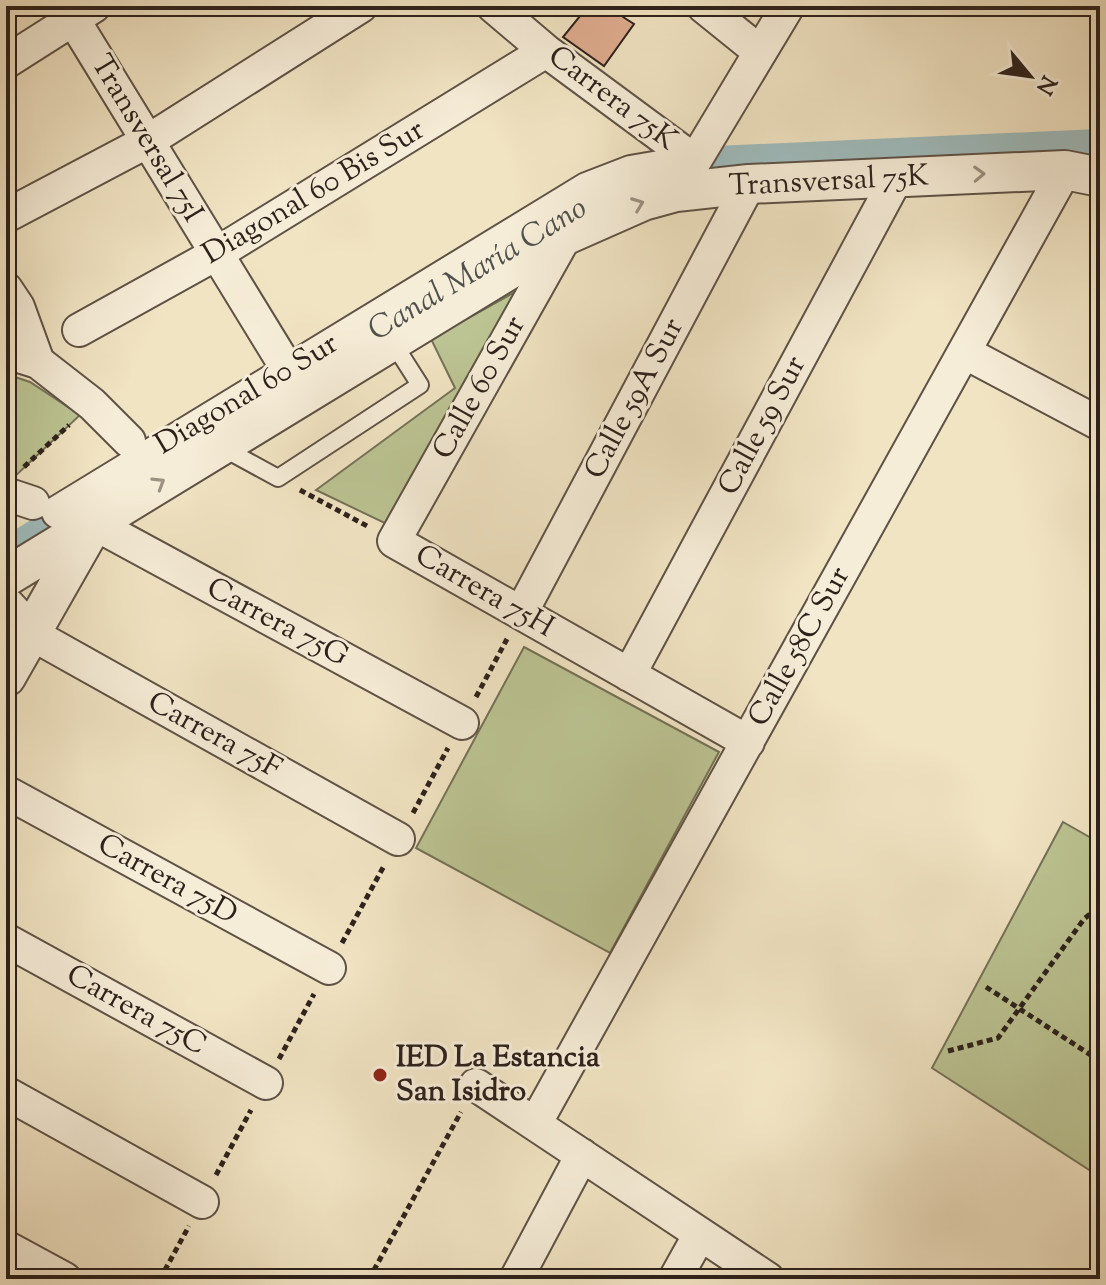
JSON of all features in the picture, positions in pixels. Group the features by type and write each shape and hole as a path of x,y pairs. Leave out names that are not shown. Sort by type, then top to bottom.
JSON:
{"street":[{"path":"6,216 148,141 361,6"},
{"name":"Carrera 75K","path":"493,6 686,176"},
{"path":"703,6 760,52"},
{"path":"686,176 788,6"},
{"path":"6,62 77,10"},
{"name":"Transversal 75I","path":"77,10 148,141 295,382"},
{"name":"Diagonal 60 Bis Sur","path":"79,330 216,254 546,51"},
{"name":"Diagonal 60 Sur","path":"42,501 219,446 295,382 587,189 631,172 686,176"},
{"name":"Transversal 75K","path":"566,235 643,201 686,176 749,184 897,177 1083,174"},
{"name":"Calle 58C Sur","path":"535,1124 964,352 1083,174"},
{"name":"Calle 59 Sur","path":"629,675 897,177"},
{"name":"Calle 59A Sur","path":"521,613 749,184"},
{"name":"Diagonal 60 Sur","path":"6,577 42,501 391,339 566,235"},
{"name":"Calle 60 Sur","path":"394,541 566,235"},
{"path":"6,289 18,307 38,362"},
{"path":"6,352 38,362 92,404 129,441"},
{"path":"964,352 1100,424"},
{"path":"6,677 42,501"},
{"name":"Carrera 75G","path":"42,501 462,723"},
{"name":"Carrera 75H","path":"394,541 748,742"},
{"name":"Carrera 75F","path":"18,620 398,839"},
{"name":"Carrera 75D","path":"6,792 329,968"},
{"name":"Carrera 75C","path":"6,940 266,1083"},
{"path":"476,1085 768,1279"},
{"path":"6,1093 202,1202"},
{"path":"516,1279 582,1155"},
{"path":"675,1279 700,1234"},
{"path":"6,1247 65,1279"}],"lane":[{"path":"219,446 278,478 420,385 391,339"}],"path":[{"path":"42,501 92,404"},
{"name":"Carrera 75H","path":"278,478 394,541"},
{"path":"948,1051 998,1038 1084,919 1100,906"},
{"path":"986,987 1100,1061"},
{"path":"369,1279 476,1085"}],"green space":[{"path":"531,283 393,527 316,490 455,388 431,339"},
{"path":"6,374 30,382 80,415 10,481 6,480"},
{"path":"524,647 719,752 610,953 416,848"},
{"path":"1063,822 1100,843 1100,1177 932,1068"}],"building":[{"path":"588,6 622,6 623,17 634,24 604,66 563,37"}],"waterway":[{"name":"Canal María Cano","path":"671,176 716,162 1099,145"},
{"name":"Canal María Cano","path":"6,554 89,503"}],"place":[{"name":"IED La Estancia San Isidro","path":"380,1075"}]}
